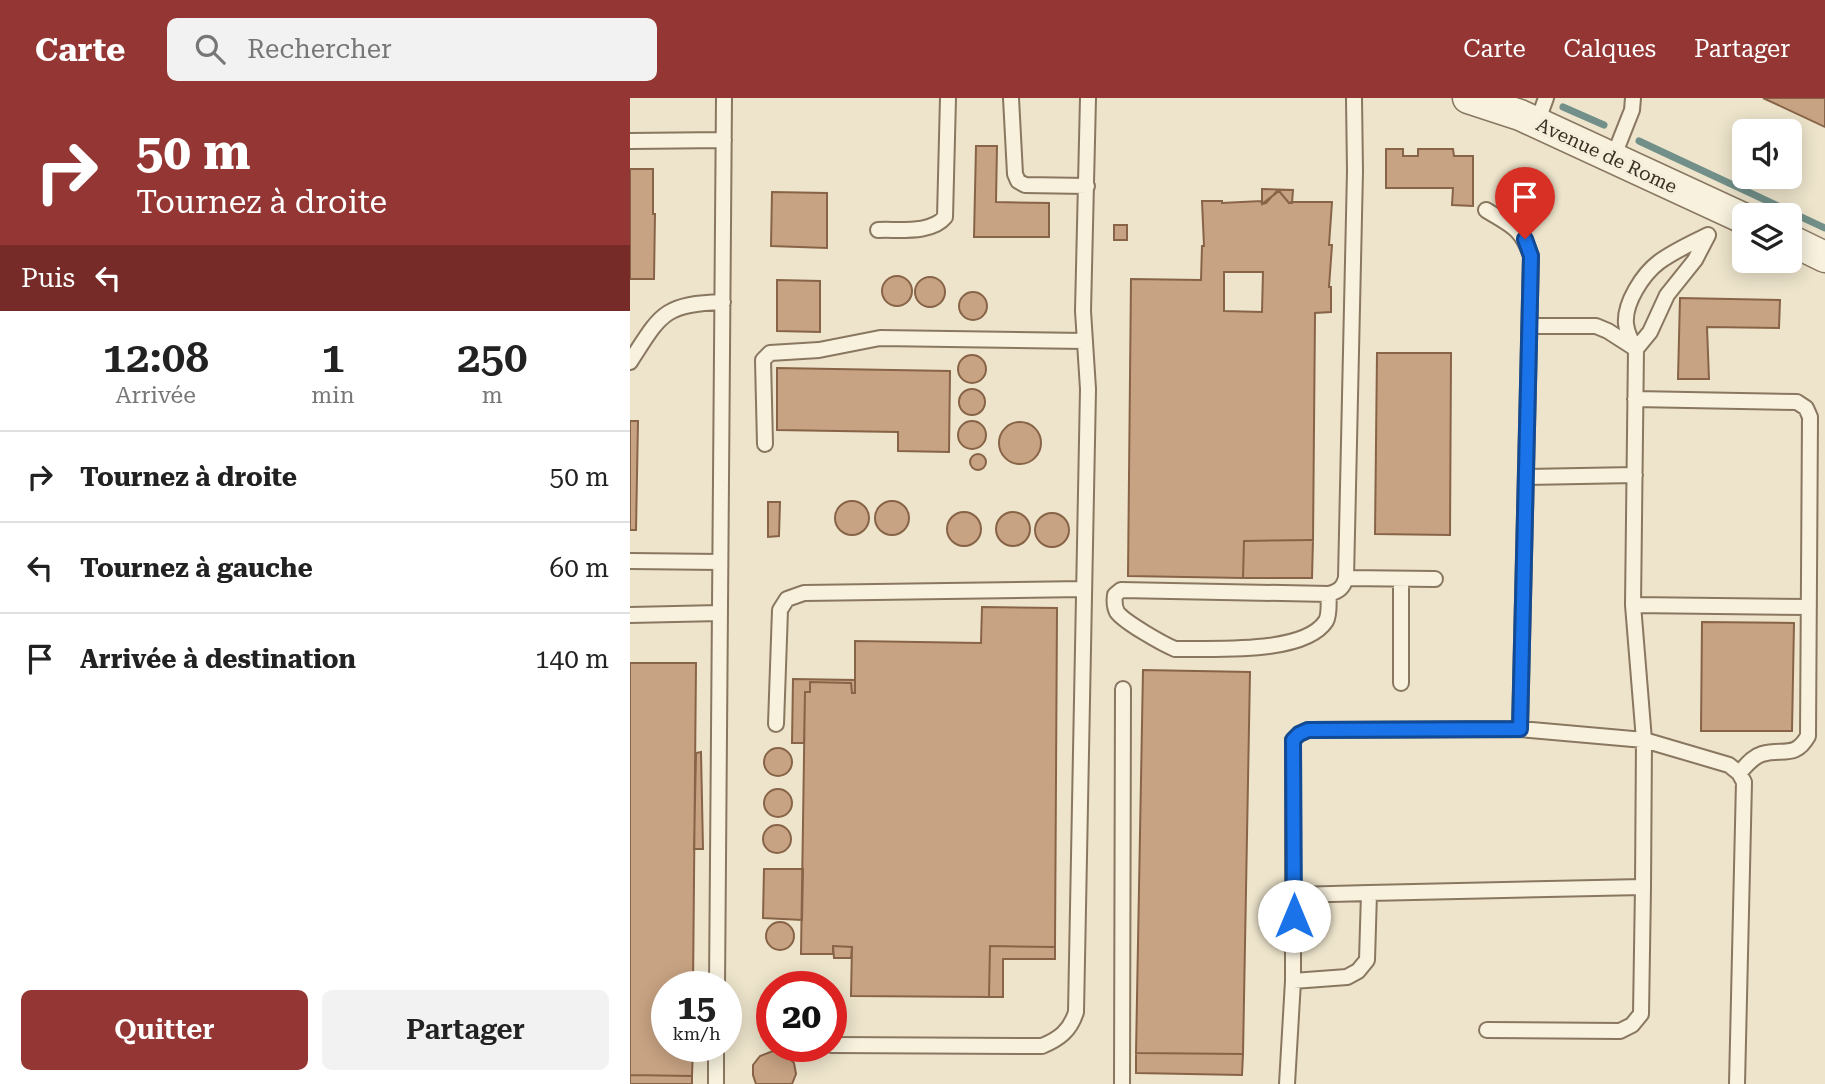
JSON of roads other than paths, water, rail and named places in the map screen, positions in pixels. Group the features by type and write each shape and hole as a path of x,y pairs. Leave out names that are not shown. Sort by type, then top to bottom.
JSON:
{"street":[{"name":"Avenue de Rome","path":"1468,98 1542,110 1613,158 1732,213"},
{"path":"1802,246 1825,257"}],"lane":[{"path":"717,971 724,98"},
{"path":"878,230 930,227 940,223 945,216 948,98"},
{"path":"1011,98 1015,174 1018,181 1025,186 1087,186"},
{"path":"847,1045 1042,1046 1058,1039 1072,1024 1076,1012 1088,389 1083,311 1088,98"},
{"path":"1329,594 1327,619 1319,628 1297,640 1275,646 1175,649 1119,614 1114,605 1115,595 1121,590 1329,594 1344,586 1356,171 1354,98"},
{"path":"1613,158 1632,110 1633,98"},
{"path":"630,141 724,140"},
{"path":"1486,210 1514,228 1525,239 1531,256 1520,729"},
{"path":"1487,1030 1620,1031 1632,1025 1641,1014 1644,740 1633,605 1636,349 1628,335 1625,320 1642,279 1658,263 1732,220"},
{"path":"1636,349 1650,332 1667,295 1695,260 1708,235"},
{"path":"630,362 663,315 691,303 723,302"},
{"path":"1530,326 1596,326 1636,349"},
{"path":"765,444 763,360 770,353 819,350 880,338 1085,341"},
{"path":"1635,399 1797,402 1807,408 1810,417 1808,736 1802,746 1793,751 1761,754 1739,773"},
{"path":"1526,477 1634,475"},
{"path":"630,561 720,562"},
{"path":"1346,578 1436,579"},
{"path":"1401,579 1401,683"},
{"path":"776,724 780,610 787,599 804,593 1084,589"},
{"path":"1633,605 1809,607"},
{"path":"630,615 720,613"},
{"path":"1122,1084 1123,689"},
{"path":"1287,1084 1293,981 1293,740 1308,730 1520,729 1644,740 1729,765 1739,773 1744,782 1738,1084"},
{"path":"1294,895 1643,887"},
{"path":"1293,981 1347,976 1358,971 1367,960 1369,893"},
{"path":"716,1062 716,1084"}],"waterway":[{"path":"1563,107 1604,125"},
{"path":"1639,141 1825,228"}]}
